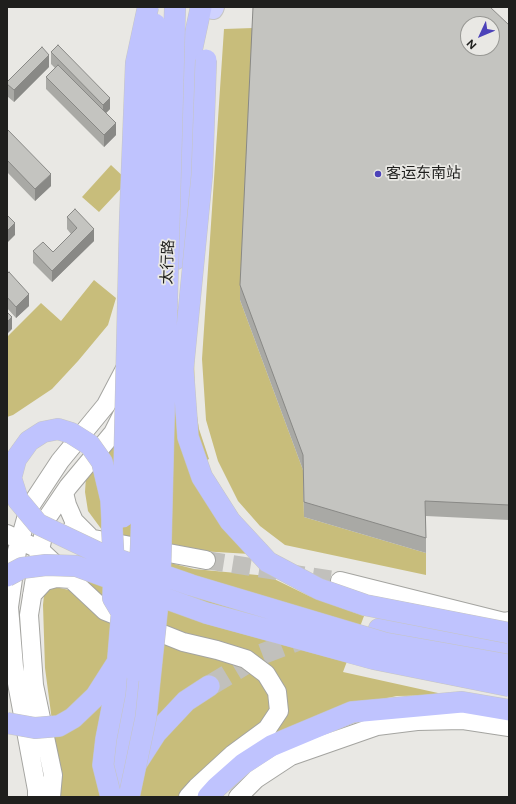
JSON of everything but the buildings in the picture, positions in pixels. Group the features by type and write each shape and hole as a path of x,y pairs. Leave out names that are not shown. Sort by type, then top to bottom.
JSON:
{"highway":[{"path":"113,797 103,765 106,739 115,693 122,612 129,240 136,64 148,7"},
{"name":"太行路","path":"152,517 155,7"},
{"name":"太行路","path":"152,517 166,335 175,7"},
{"path":"190,7 206,60"},
{"path":"166,335 178,246 187,148 192,50 210,8"},
{"path":"210,8 207,30 202,175 183,369 188,437 202,477 230,521 268,562 319,590 365,605 509,633"},
{"path":"122,612 114,598 114,566 113,558 111,500 102,462 90,445 71,433 58,429 42,432 29,441 16,459 11,478 18,500 38,524 99,553 106,555 113,558 141,568 377,641 509,665"},
{"path":"113,797 133,705 152,517"},
{"path":"129,797 146,717 160,583 152,517"},
{"path":"7,576 22,568 46,565 76,566 206,613 374,659 509,686"},
{"path":"379,629 436,636 509,649"},
{"path":"7,723 35,728 58,726 73,718 96,696 118,661"},
{"path":"113,797 156,733 186,701 209,686"},
{"path":"213,792 243,764 271,746 352,712 462,702 509,710"}],"main road":[{"path":"37,797 37,790 14,667 9,607 17,551 13,537 29,508 60,461 106,405 134,351 141,301 140,255 145,7"},
{"path":"51,797 53,775 34,684 29,615 32,595 40,550 48,518 68,487 113,433 157,345 179,162 184,7"},
{"path":"64,493 67,505 74,520 91,538"},
{"path":"7,496 83,537 206,560"},
{"path":"13,537 40,550 105,611 184,642 246,659 266,674 277,692 278,711 267,729 233,754 188,797"},
{"path":"32,595 45,581 56,578 71,579"},
{"path":"340,581 504,622 509,621"},
{"path":"238,797 256,779 291,756 377,726 417,721 462,720 509,727"}],"shaded area":[{"path":"253,28 240,300 303,470 304,517 426,553 426,575 285,545 260,526 238,501 218,461 206,420 202,359 224,29"},
{"path":"111,165 128,181 99,212 82,197"},
{"path":"94,280 116,298 108,325 52,389 13,415 7,417 7,337 41,303 61,321"},
{"path":"194,359 195,403 199,429 209,459 190,469 250,554 183,550 102,530 88,511 85,492 87,461"},
{"path":"92,543 194,569 268,576 309,596 364,616 343,672 447,695 397,696 347,706 187,797 59,797 60,781 45,668 43,605 45,585 79,592"}],"tunnel":[{"path":"206,560 340,581"},
{"path":"209,686 262,654 312,635"}],"place":[{"name":"客运东南站","path":"378,174"}]}
